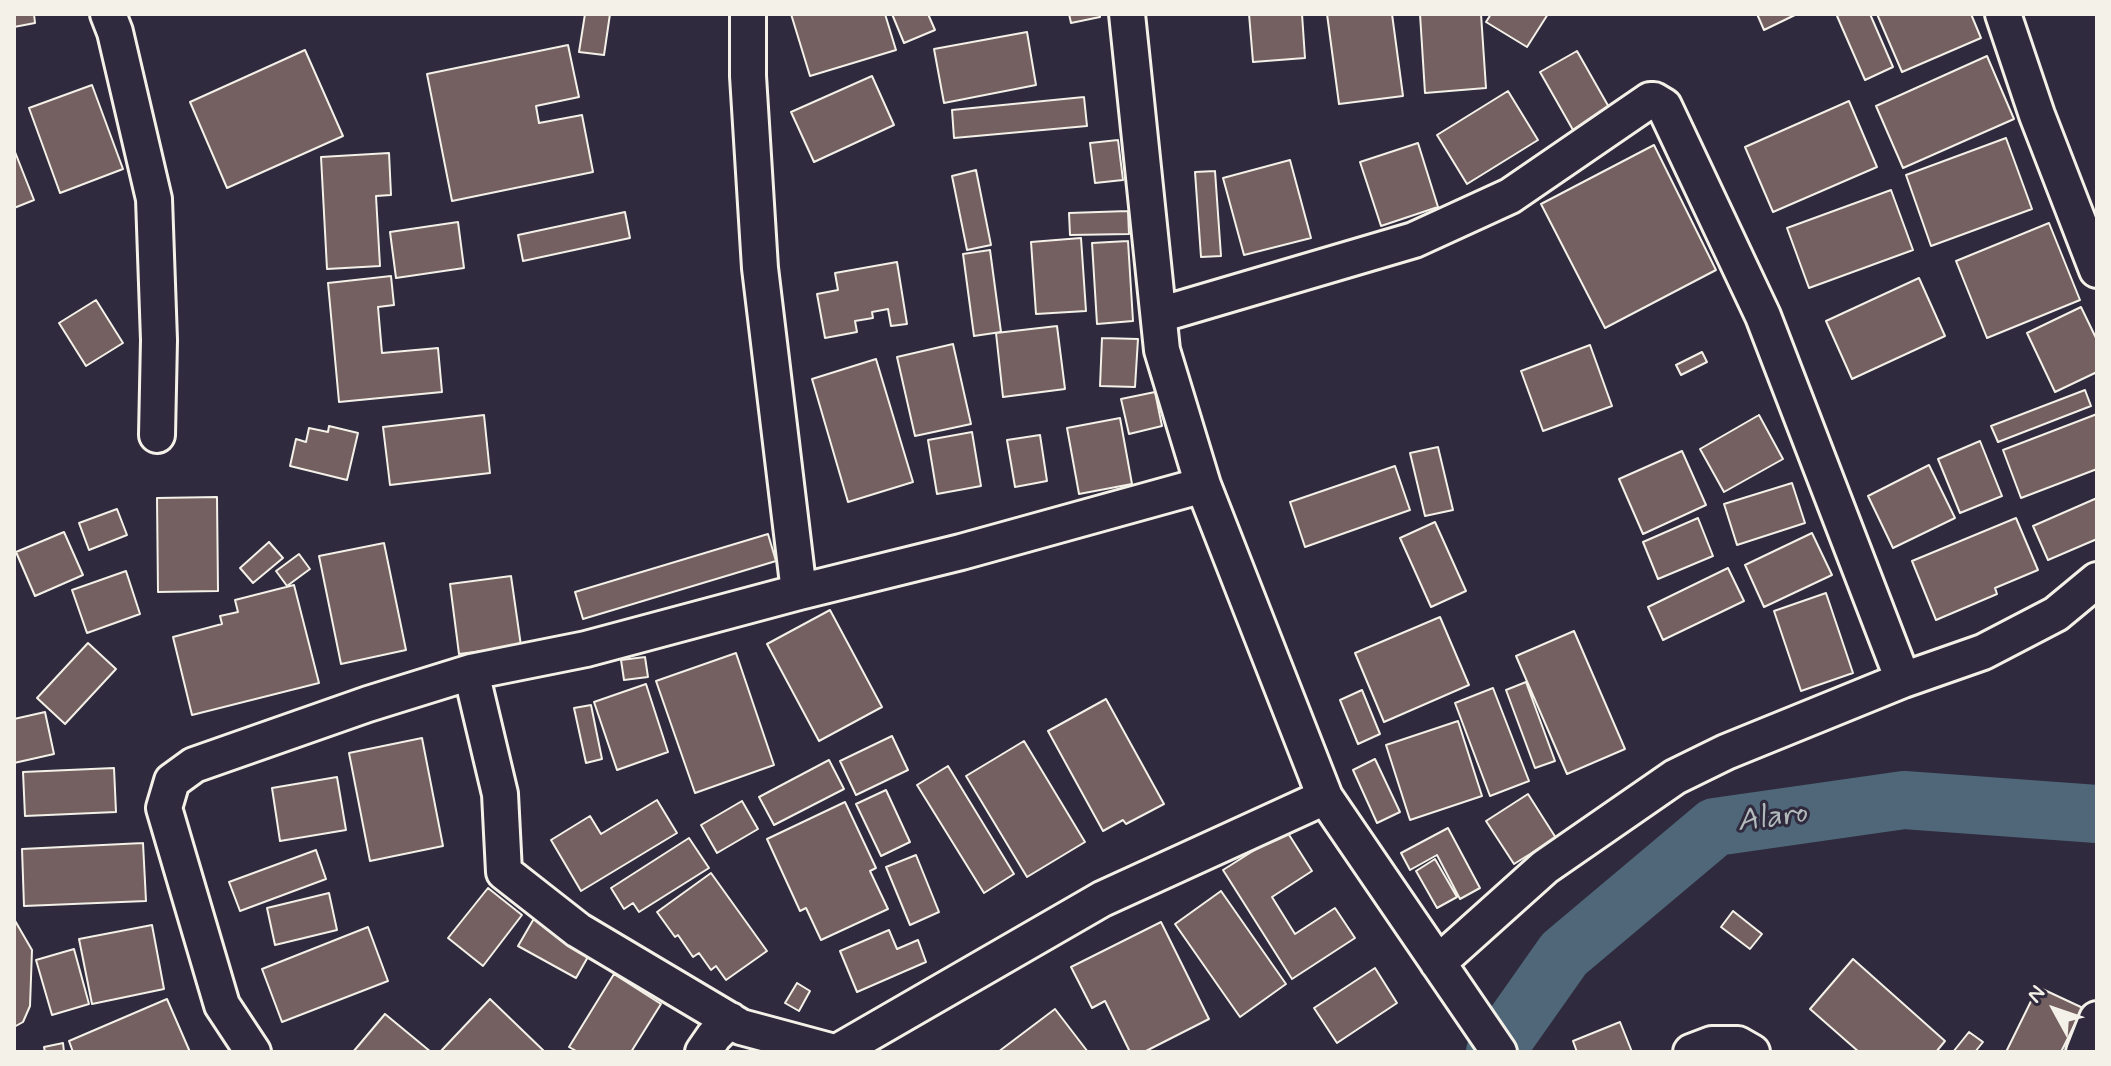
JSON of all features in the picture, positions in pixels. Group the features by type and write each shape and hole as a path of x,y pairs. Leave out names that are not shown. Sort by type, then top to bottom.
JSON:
{"street":[{"path":"108,14 115,32 154,199 159,340 157,435"},
{"path":"748,14 748,76 760,268 799,592"},
{"path":"1127,14 1162,350 1203,485 1325,797 1499,1052"},
{"path":"2003,14 2037,115 2097,270"},
{"path":"1159,315 1414,240 1510,196 1654,100 1664,106 1763,316 1903,680"},
{"path":"253,1052 222,1005 164,808 172,781 194,765 368,704 471,672 586,649 961,552 1203,485"},
{"path":"1438,963 1545,867 1675,777 1726,752 1903,680 1983,652 2056,614 2097,580"},
{"path":"471,672 500,794 504,872 578,930 741,1027 836,1052 1102,899 1325,797"},
{"path":"2084,1052 2097,1019"},
{"path":"703,1052 730,1020"},
{"path":"1691,1052 1712,1044 1738,1044 1752,1052"}],"building":[{"path":"14,14 34,14 35,23 14,27"},
{"path":"585,14 610,14 604,55 579,52"},
{"path":"791,14 885,14 896,50 810,76"},
{"path":"892,14 928,14 935,30 904,43"},
{"path":"1069,14 1100,14 1100,17 1071,23"},
{"path":"1249,14 1302,14 1305,58 1253,62"},
{"path":"1327,14 1392,14 1403,96 1339,104"},
{"path":"1420,14 1481,14 1486,88 1425,93"},
{"path":"1491,14 1548,14 1527,47 1486,22"},
{"path":"1757,14 1797,14 1764,30"},
{"path":"1870,14 1893,67 1865,80 1837,16"},
{"path":"1877,14 1971,14 1981,38 1902,72"},
{"path":"1027,32 1036,85 944,103 934,49"},
{"path":"568,45 579,97 536,106 539,123 582,115 593,172 452,201 427,74"},
{"path":"305,50 343,136 227,188 190,102"},
{"path":"1577,51 1610,109 1573,130 1540,72"},
{"path":"1987,56 2014,119 1903,168 1876,106"},
{"path":"872,76 894,125 814,162 791,112"},
{"path":"92,85 123,169 60,193 29,108"},
{"path":"1508,91 1538,140 1467,184 1437,135"},
{"path":"1084,97 1087,126 954,138 952,110"},
{"path":"1849,101 1877,167 1773,212 1745,147"},
{"path":"2006,138 2032,209 1931,246 1906,175"},
{"path":"1118,140 1123,180 1095,183 1090,143"},
{"path":"1418,143 1438,207 1381,226 1360,162"},
{"path":"1654,145 1716,270 1605,328 1541,204"},
{"path":"14,152 34,200 14,208"},
{"path":"389,153 391,195 376,196 380,266 327,269 321,157"},
{"path":"1290,160 1311,238 1244,255 1223,178"},
{"path":"976,170 991,245 967,250 952,176"},
{"path":"1215,171 1221,256 1201,257 1195,172"},
{"path":"1891,190 1913,250 1809,288 1787,228"},
{"path":"1128,211 1129,234 1070,235 1069,213"},
{"path":"625,212 630,238 523,261 518,235"},
{"path":"458,222 464,268 396,278 390,232"},
{"path":"2049,223 2080,300 1987,338 1956,261"},
{"path":"1081,238 1086,311 1036,314 1031,242"},
{"path":"1128,241 1133,321 1097,324 1092,243"},
{"path":"990,250 1001,332 974,336 963,254"},
{"path":"897,262 907,324 891,326 888,309 872,312 873,318 855,321 857,332 825,338 817,294 838,290 835,273"},
{"path":"391,276 394,305 378,307 382,353 438,348 442,392 339,402 328,283"},
{"path":"1919,278 1945,336 1852,379 1826,321"},
{"path":"96,300 123,343 86,366 59,323"},
{"path":"2081,307 2097,340 2097,372 2055,392 2027,333"},
{"path":"1057,326 1065,389 1003,397 996,333"},
{"path":"1102,338 1138,339 1135,387 1100,386"},
{"path":"953,344 971,424 915,436 897,357"},
{"path":"1590,345 1612,406 1543,431 1521,371"},
{"path":"1702,352 1707,362 1681,375 1676,365"},
{"path":"876,359 913,482 848,502 812,379"},
{"path":"2085,390 2091,406 1998,442 1991,426"},
{"path":"1155,392 1162,426 1129,434 1121,399"},
{"path":"2097,414 2097,469 2021,498 2003,450"},
{"path":"484,415 490,473 390,485 383,427"},
{"path":"1759,415 1783,459 1724,492 1700,449"},
{"path":"1120,418 1132,484 1079,494 1067,428"},
{"path":"329,426 358,433 347,480 290,466 296,439 306,442 309,428 328,432"},
{"path":"972,432 981,486 937,494 928,440"},
{"path":"1040,435 1047,481 1015,487 1007,440"},
{"path":"1980,441 2002,496 1960,513 1938,459"},
{"path":"1438,447 1453,510 1425,516 1410,453"},
{"path":"1682,451 1706,505 1643,534 1619,479"},
{"path":"1929,465 1955,518 1893,548 1868,496"},
{"path":"1395,466 1410,510 1305,547 1290,502"},
{"path":"1792,483 1805,523 1737,545 1724,504"},
{"path":"217,497 218,591 158,592 157,498"},
{"path":"2097,498 2097,539 2048,560 2033,526"},
{"path":"117,509 127,535 89,550 79,523"},
{"path":"1698,518 1713,556 1658,579 1643,542"},
{"path":"2016,518 2038,570 1995,588 1997,594 1936,620 1912,561"},
{"path":"1435,522 1466,591 1431,607 1400,538"},
{"path":"64,532 83,575 35,596 16,552"},
{"path":"1812,533 1832,575 1764,607 1745,565"},
{"path":"768,534 776,561 583,619 575,592"},
{"path":"269,542 283,558 253,583 240,568"},
{"path":"384,543 406,650 341,664 319,556"},
{"path":"299,554 310,569 287,586 276,571"},
{"path":"1728,568 1744,601 1663,640 1648,607"},
{"path":"126,571 140,614 87,633 72,590"},
{"path":"511,576 521,646 459,654 450,584"},
{"path":"294,585 319,683 192,715 173,637 222,624 220,616 238,612 235,600"},
{"path":"1826,593 1853,673 1801,691 1774,611"},
{"path":"830,610 882,707 819,741 767,644"},
{"path":"1440,617 1469,685 1384,722 1355,653"},
{"path":"1574,631 1625,749 1567,774 1516,656"},
{"path":"88,643 116,669 65,724 37,698"},
{"path":"736,653 774,765 695,793 656,681"},
{"path":"645,657 648,677 624,680 621,660"},
{"path":"1526,682 1555,761 1535,768 1506,690"},
{"path":"646,684 668,752 617,770 594,702"},
{"path":"1493,688 1529,781 1490,796 1455,703"},
{"path":"1362,690 1380,734 1358,744 1340,700"},
{"path":"1106,699 1164,804 1126,824 1123,820 1103,831 1048,731"},
{"path":"591,705 602,759 586,763 574,708"},
{"path":"45,712 54,754 14,763 14,719"},
{"path":"1458,721 1482,796 1410,820 1386,745"},
{"path":"892,736 908,770 856,795 840,761"},
{"path":"422,738 443,846 370,861 349,753"},
{"path":"1024,741 1085,842 1027,877 966,776"},
{"path":"1375,759 1400,812 1377,823 1353,770"},
{"path":"829,760 844,789 774,825 759,797"},
{"path":"948,766 1014,874 984,893 917,785"},
{"path":"114,768 116,812 25,816 23,772"},
{"path":"337,777 346,830 280,841 272,788"},
{"path":"886,790 910,842 881,856 856,804"},
{"path":"1528,794 1556,838 1514,864 1486,821"},
{"path":"657,800 677,833 581,891 551,840 590,816 601,834"},
{"path":"742,801 758,829 717,853 701,825"},
{"path":"845,802 876,868 870,871 888,909 821,940 806,908 800,911 767,839"},
{"path":"1448,828 1480,888 1460,899 1437,855 1410,870 1401,853"},
{"path":"1286,830 1312,871 1272,897 1295,934 1335,908 1355,938 1292,979 1223,870"},
{"path":"689,838 709,868 639,912 633,903 624,909 611,888"},
{"path":"143,843 146,901 24,906 22,849"},
{"path":"316,850 326,879 240,911 229,882"},
{"path":"916,855 939,912 910,925 886,867"},
{"path":"1435,859 1457,897 1437,908 1416,871"},
{"path":"711,873 767,951 726,980 716,966 711,970 699,953 693,957 657,912"},
{"path":"488,888 522,915 483,966 448,938"},
{"path":"1221,891 1286,984 1240,1017 1175,924"},
{"path":"329,893 337,930 275,945 267,908"},
{"path":"1733,911 1762,934 1750,949 1721,927"},
{"path":"536,915 593,948 576,978 518,946"},
{"path":"14,919 32,950 30,1006 23,1022 14,1027"},
{"path":"1161,922 1209,1019 1144,1052 1130,1052 1105,1001 1092,1008 1071,967"},
{"path":"152,925 164,989 92,1004 79,939"},
{"path":"368,927 388,981 282,1022 262,969"},
{"path":"889,930 897,949 918,940 926,962 857,992 840,951"},
{"path":"74,949 89,1004 52,1015 36,960"},
{"path":"1853,959 1945,1041 1936,1052 1859,1052 1810,1009"},
{"path":"1375,968 1397,1003 1337,1043 1314,1008"},
{"path":"614,974 661,1004 631,1052 578,1052 569,1047"},
{"path":"797,983 810,991 799,1011 785,1003"},
{"path":"2038,987 2083,1008 2061,1052 2006,1052"},
{"path":"167,999 190,1052 73,1052 69,1041"},
{"path":"490,999 545,1052 440,1052"},
{"path":"1055,1009 1088,1052 998,1052"},
{"path":"385,1014 431,1052 353,1052"},
{"path":"1620,1022 1632,1052 1577,1052 1573,1041"},
{"path":"1969,1032 1983,1042 1975,1052 1953,1052"},
{"path":"63,1043 64,1052 45,1052 44,1047"}],"waterway":[{"name":"Alaro","path":"1495,1052 1564,954 1715,827 1904,800 2097,814"}]}
